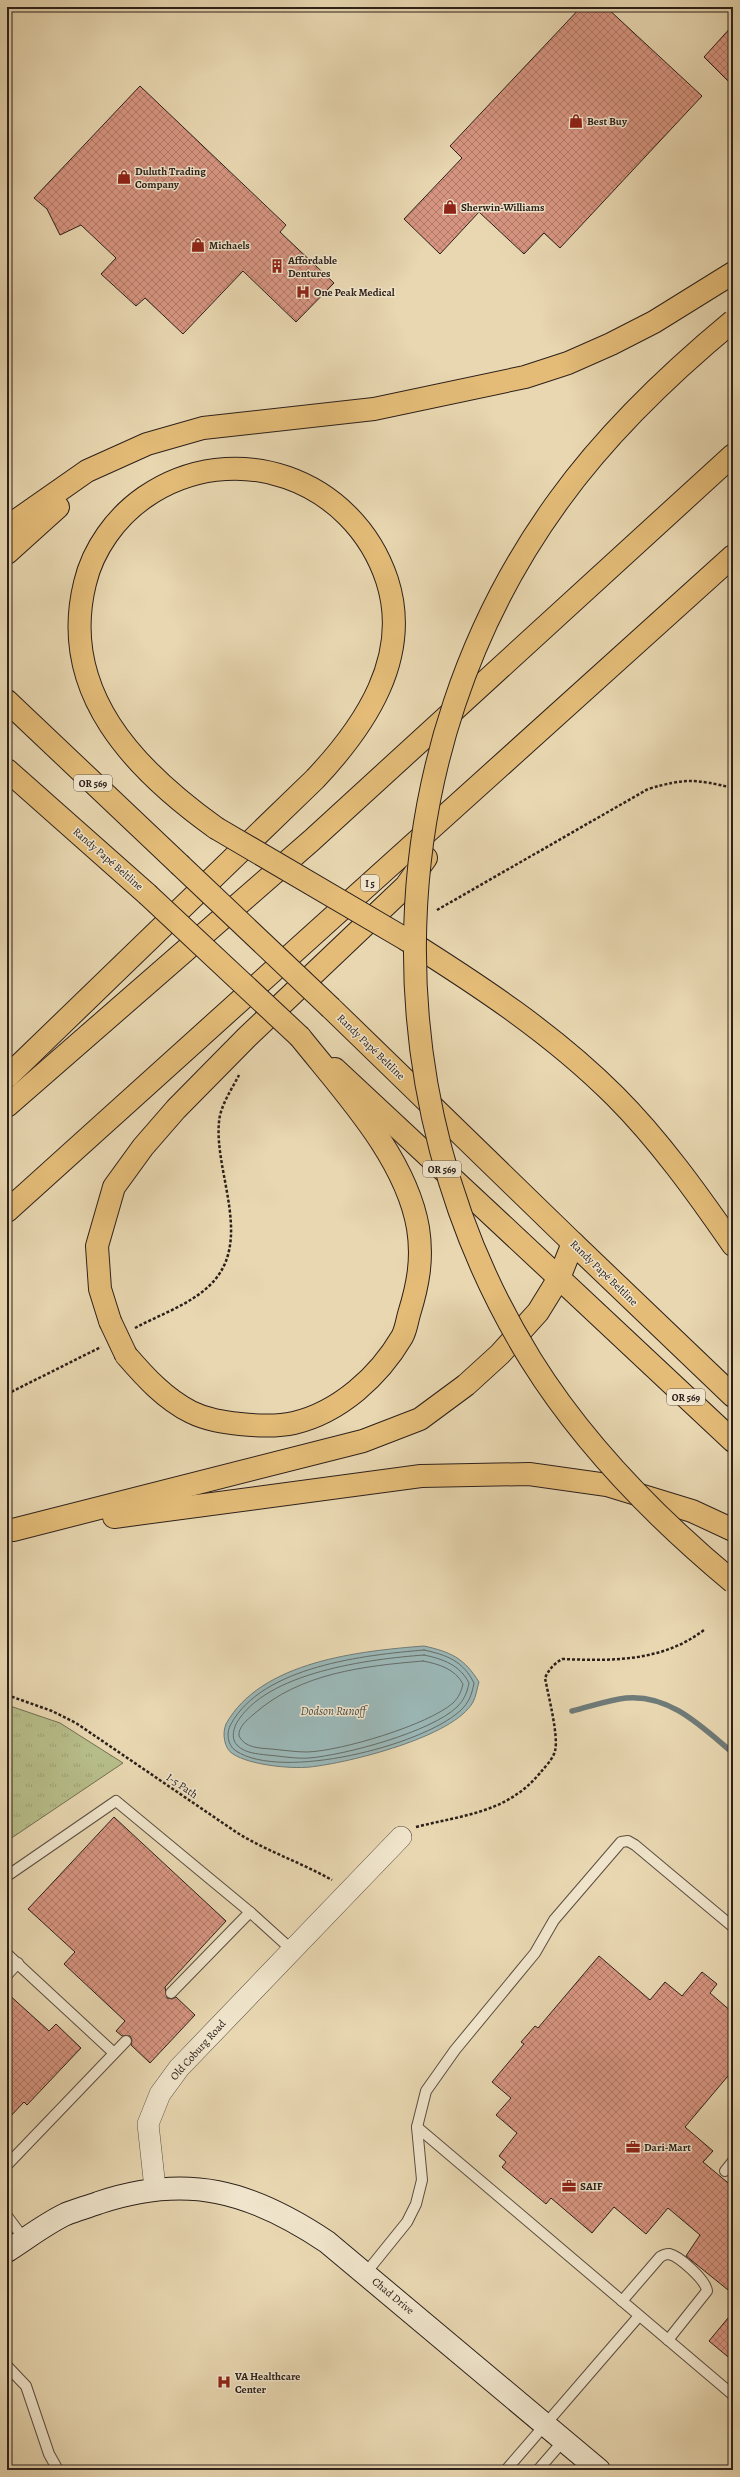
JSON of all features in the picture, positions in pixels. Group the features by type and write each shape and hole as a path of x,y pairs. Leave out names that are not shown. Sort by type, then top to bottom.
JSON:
{"main road":[{"path":"7,528 87,471 110,462 147,444 203,428 374,409 525,377 568,363 611,344 654,322 733,273"},
{"path":"733,321 651,395 616,429 582,470 535,534 488,620 473,654 450,718 433,782 418,873 414,973 420,1048 425,1081 448,1180 479,1260 512,1328 550,1389 613,1469 655,1512 733,1582"},
{"path":"7,1106 312,840 733,455"},
{"path":"7,553 110,462"},
{"path":"7,1077 315,779 353,735 378,692 389,663 392,644 393,617 389,586 374,552 354,521 321,492 293,479 258,470 222,470 171,482 145,497 117,523 102,543 86,578 80,606 82,658 89,685 101,711 121,741 158,783 216,828 407,940 516,1012 584,1066 644,1128 733,1245"},
{"name":"I 5","path":"7,1211 733,556"},
{"name":"Randy Papé Beltline","path":"7,701 331,1008 733,1396"},
{"name":"Randy Papé Beltline","path":"7,770 147,894 733,1441"},
{"path":"300,1036 371,1128 403,1181 418,1228 420,1277 403,1335 370,1380 325,1412 294,1423 264,1427 215,1421 191,1412 167,1398 146,1378 126,1355 110,1321 100,1289 97,1246 114,1187 143,1147 176,1109 247,1037 406,886 469,794"},
{"path":"10,1531 363,1441 420,1419 466,1385 500,1354 538,1312 559,1278 573,1243"},
{"path":"10,1531 421,1476 529,1474 607,1485 692,1511 733,1530"}],"street":[{"name":"Old Coburg Road","path":"155,2188 148,2124 160,2094 178,2068 401,1837"},
{"path":"7,2252 66,2214 110,2199 155,2188"},
{"name":"Chad Drive","path":"155,2188 194,2188 229,2194 262,2205 293,2219 327,2242 599,2470"}],"lane":[{"path":"7,1876 116,1801 250,1912 292,1950"},
{"path":"365,2274 407,2222 416,2204 422,2180 417,2128 423,2100 435,2076 535,1953 554,1920 621,1842 628,1841 635,1845 733,1927"},
{"path":"172,1993 250,1912"},
{"path":"7,1954 114,2054"},
{"path":"7,1975 18,1963"},
{"path":"7,2165 126,2041"},
{"path":"417,2128 733,2395"},
{"path":"725,2172 733,2161"},
{"path":"7,2216 25,2240"},
{"path":"622,2301 660,2256 665,2254 675,2256 702,2280 707,2291 668,2340"},
{"path":"506,2470 639,2316"},
{"path":"7,2366 26,2386 49,2454 58,2470"},
{"path":"538,2470 564,2440"}],"path":[{"path":"401,1837 416,1827 495,1807 517,1796 531,1784 555,1751 556,1740 545,1678 548,1670 557,1662 562,1659 622,1660 643,1656 670,1650 689,1642 704,1630"},
{"name":"I-5 Path","path":"7,1695 52,1711 76,1723 260,1847 309,1868 349,1891"}],"green space":[{"path":"7,1705 60,1723 123,1763 7,1841"}],"water":[{"name":"Dodson Runoff","path":"424,1646 456,1657 468,1667 479,1682 473,1702 462,1715 445,1726 423,1737 373,1754 310,1767 281,1767 249,1761 230,1752 226,1745 224,1732 226,1724 242,1703 263,1686 287,1673 314,1663 342,1656 371,1651"}],"building":[{"name":"Best Buy","path":"581,7 606,7 702,96 560,248 544,233 524,254 479,212 440,254 404,219 462,158 450,146"},
{"path":"733,25 733,86 704,57"},
{"path":"140,86 286,225 280,232 334,283 296,322 243,271 183,334 145,298 136,306 101,274 116,258 81,225 60,235 47,209 34,198"},
{"path":"114,1817 226,1921 165,1987 167,1998 172,1999 176,1997 195,2015 150,2063 131,2045 132,2040 130,2036 122,2036 116,2031 125,2021 64,1964 75,1952 28,1909"},
{"path":"599,1956 650,2000 665,1982 682,1996 702,1972 717,1984 710,1993 733,2013 733,2070 685,2127 713,2151 703,2162 733,2187 733,2294 686,2256 700,2235 668,2208 646,2234 614,2207 592,2233 551,2198 546,2204 502,2167 506,2162 499,2156 517,2133 496,2115 511,2098 492,2082 524,2044 521,2042 535,2026 538,2028"},
{"path":"7,1993 49,2031 56,2024 81,2048 27,2105 24,2102 7,2120"},
{"path":"733,2312 733,2361 709,2341"}],"waterway":[{"path":"572,1711 626,1698 642,1698 657,1701 684,1714 733,1753"}],"place":[{"name":"Best Buy","path":"576,121"},
{"name":"Duluth Trading Company","path":"124,177"},
{"name":"Sherwin-Williams","path":"450,207"},
{"name":"Michaels","path":"198,245"},
{"name":"Affordable Dentures","path":"277,266"},
{"name":"One Peak Medical","path":"303,292"},
{"name":"Dari-Mart","path":"633,2147"},
{"name":"SAIF","path":"569,2186"},
{"name":"VA Healthcare Center","path":"224,2382"}]}
